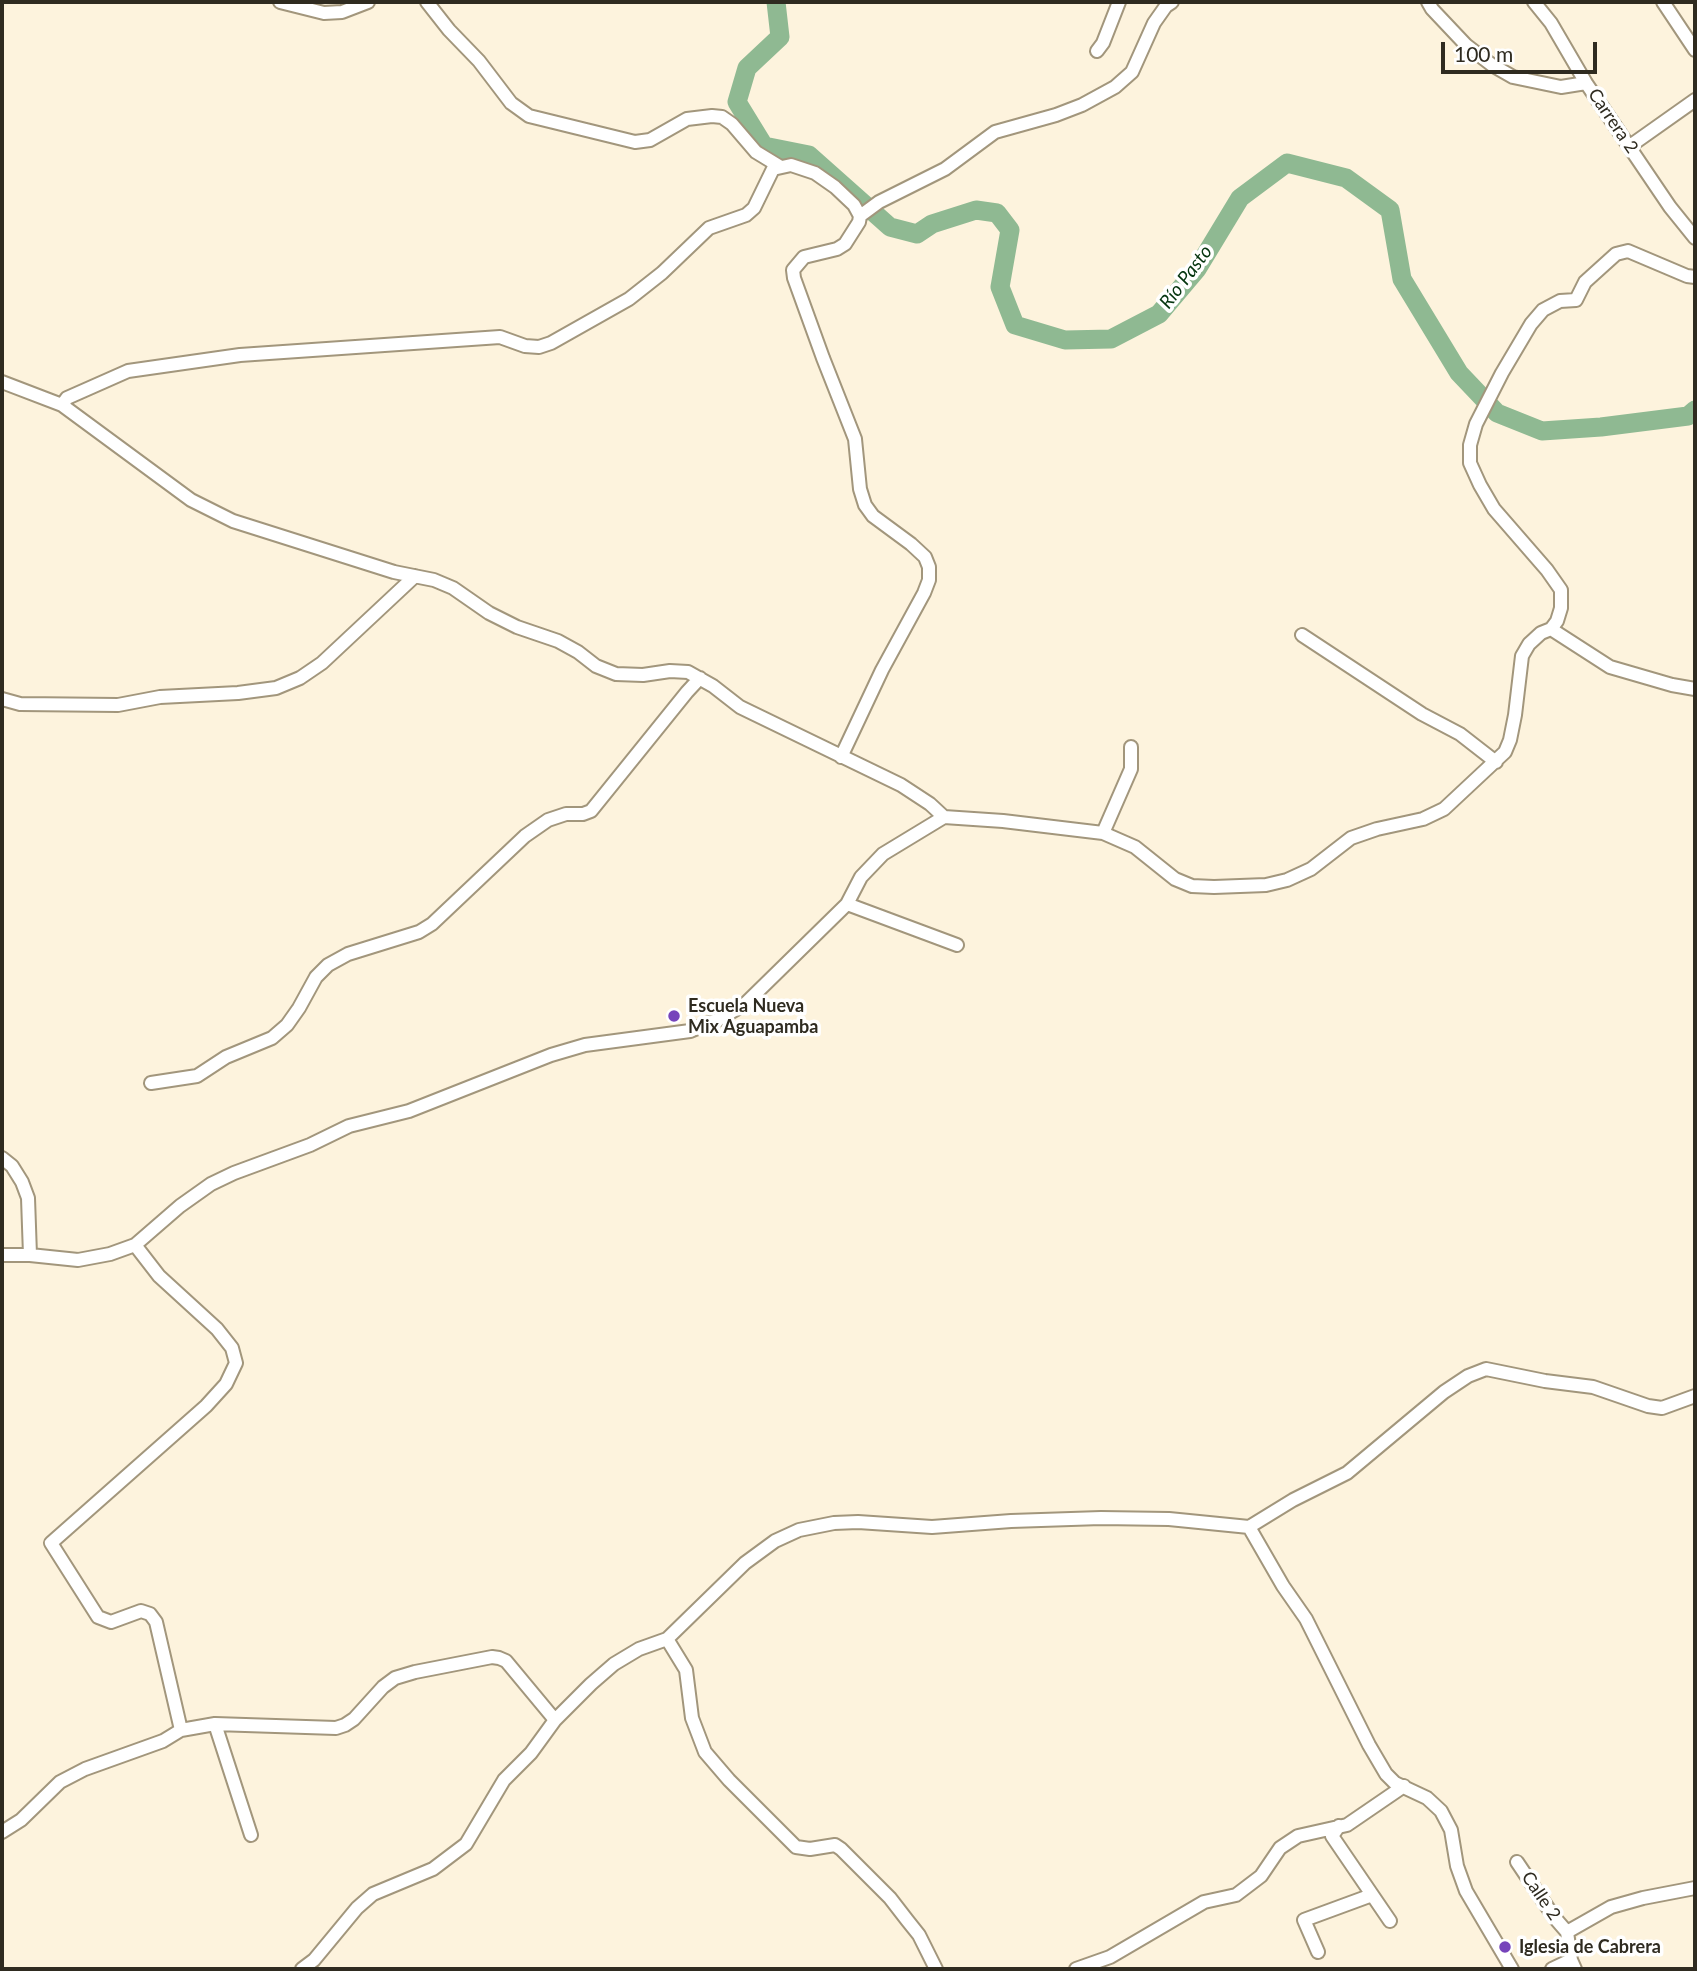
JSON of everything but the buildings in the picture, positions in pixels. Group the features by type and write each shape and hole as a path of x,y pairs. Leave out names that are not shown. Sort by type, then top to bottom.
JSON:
{"street":[{"path":"281,2 324,13 342,12 369,2"},
{"path":"427,2 479,61 511,103 529,116 635,142 650,140 687,119 722,117 732,124 756,152 779,166"},
{"path":"1097,51 1103,43 1119,2"},
{"path":"841,757 929,580 929,567 925,557 873,516 865,505 860,489 855,439 793,271 804,257 837,249 845,244 863,213 879,202 945,169 995,132 1056,115 1082,105 1115,87 1132,72 1154,23 1172,2"},
{"name":"Carrera 2","path":"1534,2 1551,23 1586,82 1681,222 1695,238"},
{"path":"1663,2 1693,42"},
{"path":"1433,4 1466,44 1492,65 1513,77 1561,87 1586,82"},
{"path":"1630,146 1695,101"},
{"path":"62,405 67,398 128,371 240,355 499,337 525,346 538,347 551,343 629,299 662,273 709,228 746,215 754,208 773,169 779,166 791,165 815,173 863,213"},
{"path":"2,1255 78,1260 110,1254 135,1245 180,1206 211,1184 233,1173 310,1145 349,1126 409,1111 551,1055 585,1045 690,1031 719,1019 745,1004 847,904 862,877 883,854 944,817 1103,833 1135,847 1175,879 1192,886 1214,887 1266,885 1287,880 1311,869 1351,838 1423,819 1444,809 1505,752 1510,740 1522,656 1529,644 1551,629 1561,608 1561,590 1494,509 1480,485 1470,463 1470,445 1476,424 1531,324 1543,310 1560,301 1576,300 1585,282 1616,254 1628,251 1695,277"},
{"path":"2,382 62,405 191,500 233,521 394,572 434,580 453,588 489,613 517,627 558,641 596,666 616,674 688,672 740,707 901,785 944,817"},
{"path":"2,699 20,704 118,705 160,697 276,688 300,678 322,663 415,576"},
{"path":"1551,629 1610,667 1695,689"},
{"path":"1302,635 1422,714 1460,734 1496,762"},
{"path":"151,1083 197,1076 226,1057 272,1038 287,1025 316,977 328,965 348,954 426,928 525,836 548,820 566,814 592,811 700,678"},
{"path":"1103,833 1131,769 1131,747"},
{"path":"847,904 957,945"},
{"path":"2,1157 22,1182 28,1198 30,1255"},
{"path":"135,1245 159,1276 218,1329 232,1348 236,1363 226,1384 206,1406 51,1543 98,1617 111,1622 141,1611 150,1614 156,1622 181,1730"},
{"path":"302,1969 373,1894 433,1869 466,1844 504,1780 531,1753 555,1720 614,1664 639,1649 667,1639 745,1563 775,1541 799,1530 834,1523 858,1522 932,1527 1101,1518 1169,1519 1249,1527 1347,1472 1444,1392 1486,1368 1545,1381 1593,1387 1648,1406 1662,1408 1695,1396"},
{"path":"1249,1527 1283,1586 1306,1619 1374,1755 1395,1783 1427,1798 1441,1811 1451,1830 1457,1866 1466,1891 1512,1969"},
{"path":"667,1639 686,1670 692,1718 705,1752 796,1847 810,1849 835,1845 841,1849 908,1920 936,1969"},
{"path":"2,1832 21,1820 60,1782 85,1769 163,1741 181,1730 215,1724 336,1728 354,1719 383,1687 395,1678 492,1657 506,1661 555,1720"},
{"path":"215,1724 251,1836"},
{"path":"1076,1969 1110,1957 1204,1902 1236,1895 1261,1876 1280,1848 1298,1836 1347,1825 1404,1786"},
{"path":"1339,1826 1332,1836 1390,1921"},
{"name":"Calle 2","path":"1517,1862 1567,1932 1573,1965"},
{"path":"1567,1932 1611,1907 1695,1888"},
{"path":"1318,1952 1304,1920 1372,1895"},
{"path":"1552,1969 1573,1965"}],"waterway":[{"name":"Río Pasto","path":"776,2 780,37 747,68 737,102 764,146 809,155 890,227 917,234 932,224 976,210 997,213 1010,230 1000,287 1015,325 1065,340 1111,339 1159,314 1197,269 1240,198 1287,163 1346,178 1390,210 1402,279 1459,373 1497,413 1542,431 1688,416 1695,410"}],"place":[{"name":"Escuela Nueva Mix Aguapamba","path":"674,1016"},
{"name":"Iglesia de Cabrera","path":"1505,1947"}]}
